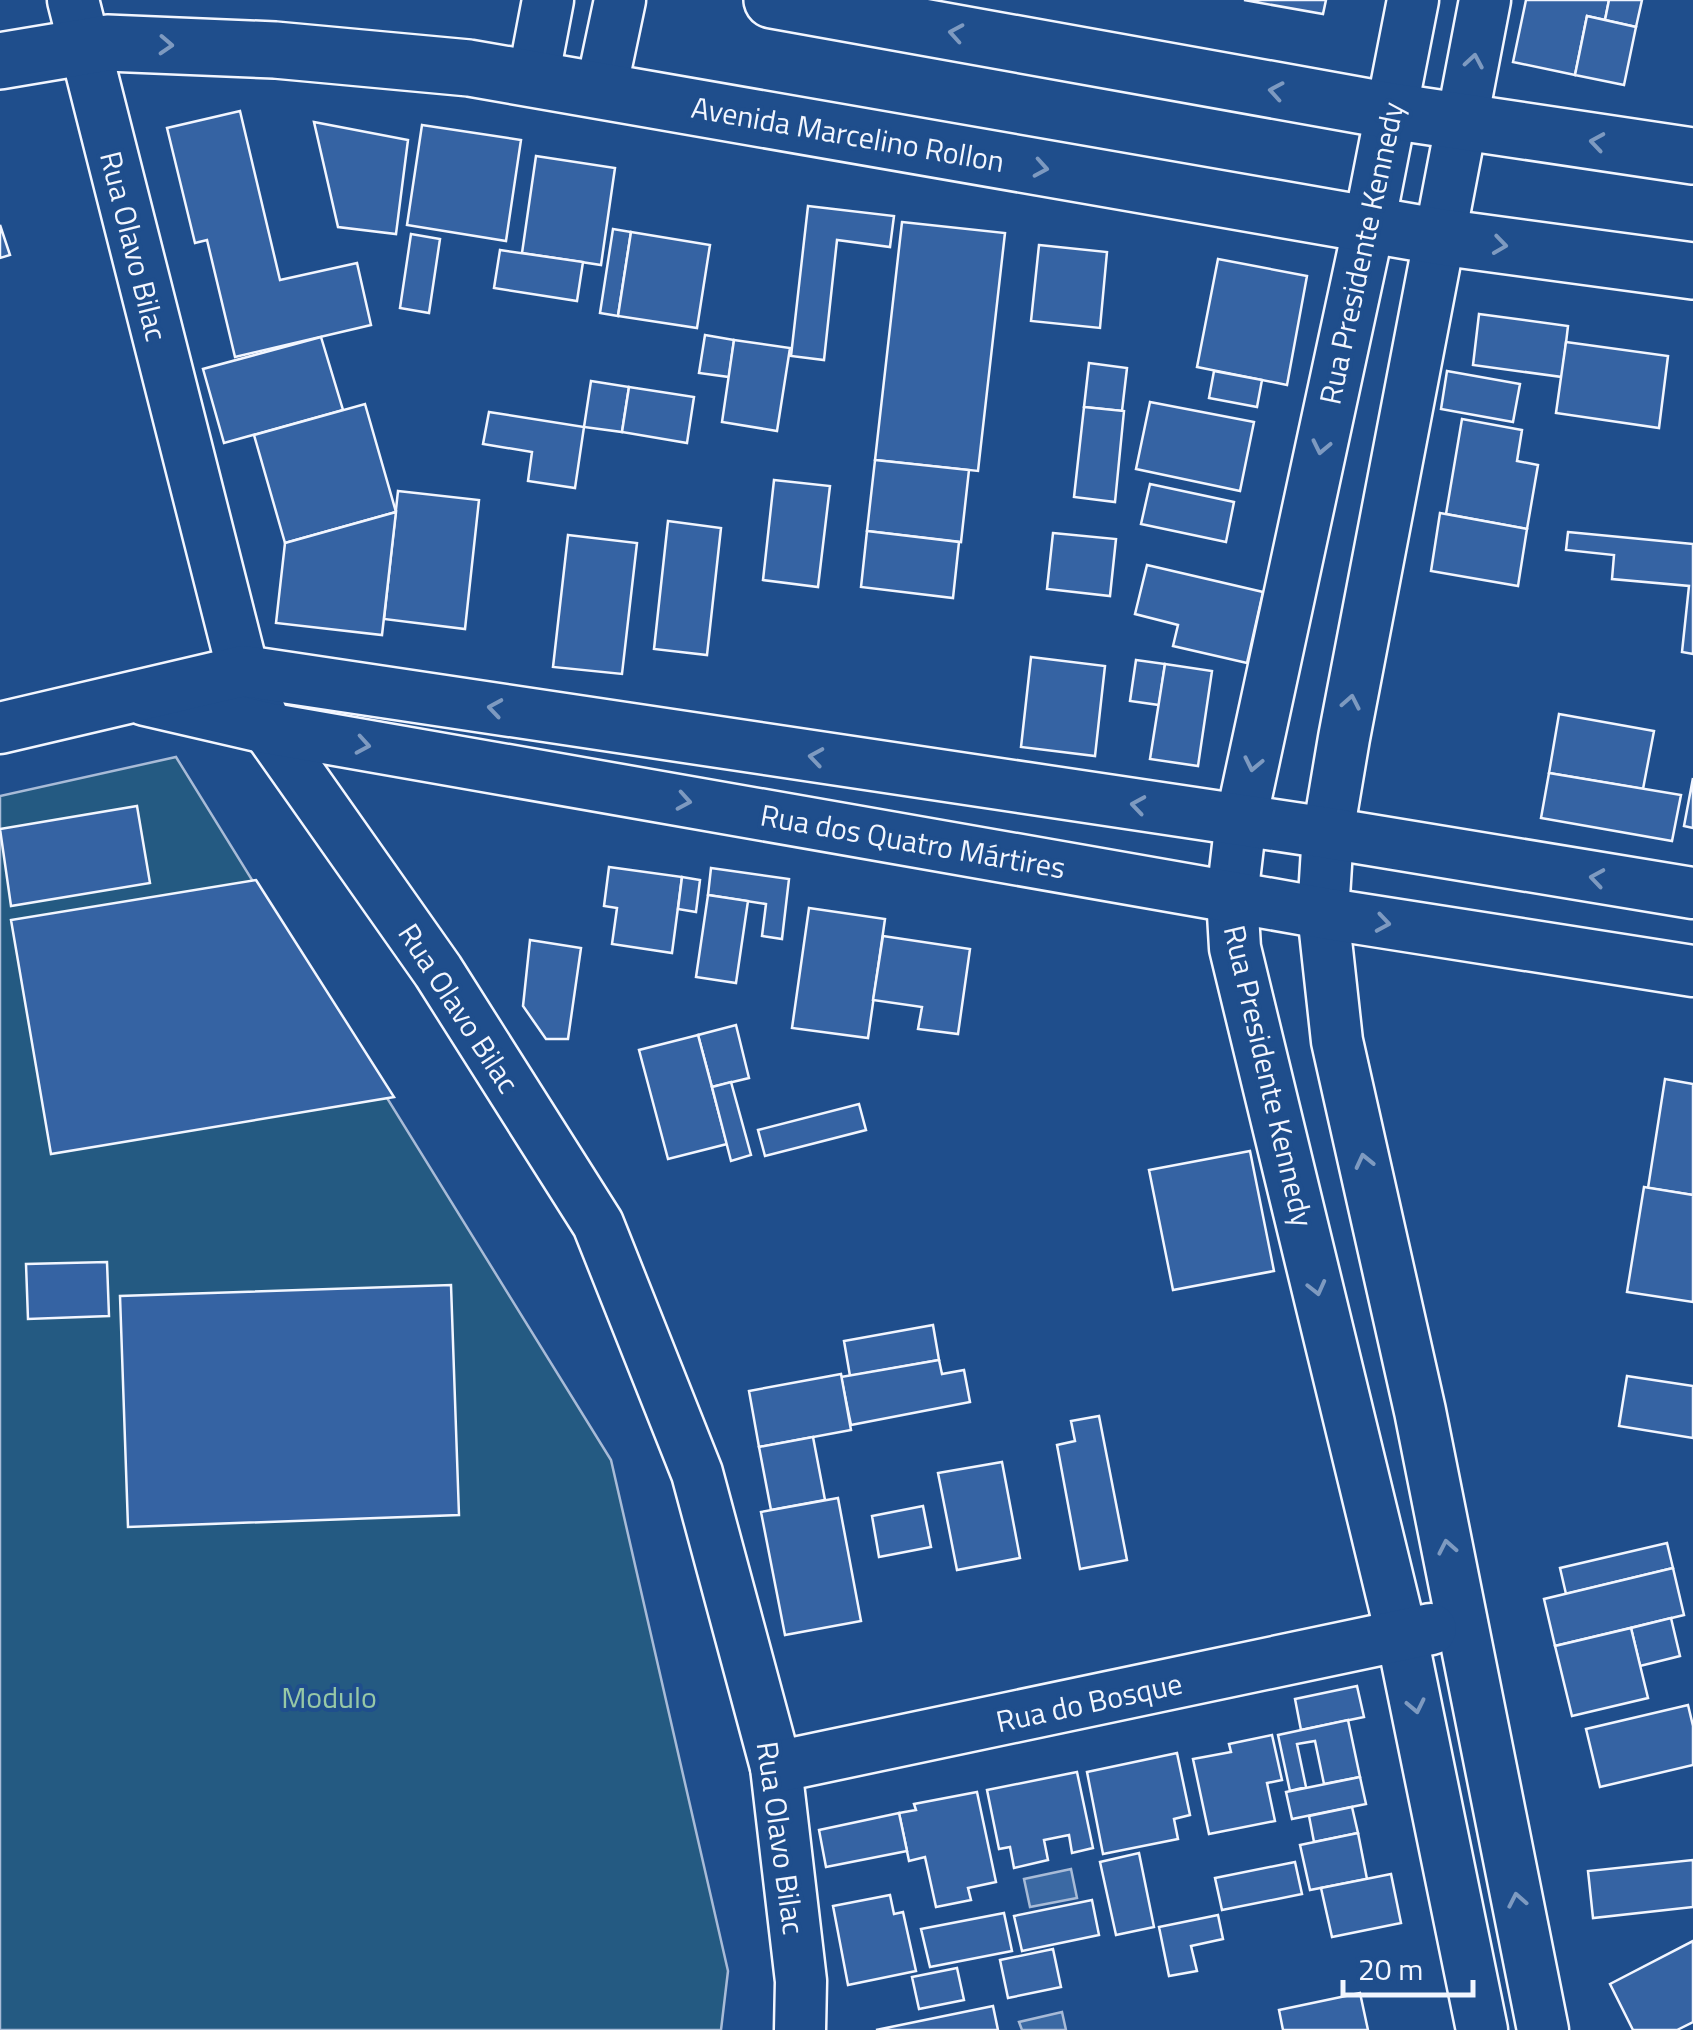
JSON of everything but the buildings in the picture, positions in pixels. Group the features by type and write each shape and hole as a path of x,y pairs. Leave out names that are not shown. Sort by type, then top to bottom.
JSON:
{"main road":[{"path":"772,0 1392,112 1693,156"},
{"name":"Avenida Marcelino Rollon","path":"0,60 78,23 107,43 275,50 469,68 1369,225 1693,271"}],"street":[{"path":"533,80 548,0"},
{"path":"601,90 620,0"},
{"name":"Rua Presidente Kennedy","path":"1413,0 1369,225 1241,820 1232,896 1235,948 1402,1636 1482,2030"},
{"path":"1484,0 1328,833 1322,913 1338,1041 1420,1411 1543,2030"},
{"name":"Rua Olavo Bilac","path":"78,23 243,671 267,728 438,971 598,1224 697,1473 776,1767 801,1981 800,2030"},
{"name":"Rua dos Quatro Mártires","path":"0,728 243,671 1328,833 1693,894"},
{"name":"Rua dos Quatro Mártires","path":"135,698 267,728 1322,913 1693,971"},
{"path":"860,831 868,764"},
{"name":"Rua do Bosque","path":"776,1767 1462,1622"}],"green space":[{"name":"Modulo","path":"176,757 611,1460 728,1971 721,2030 0,2030 0,796"}],"shaded area":[{"path":"1071,1869 1077,1898 1030,1907 1024,1879"},
{"path":"1062,2012 1066,2030 1022,2030 1019,2022"}]}
